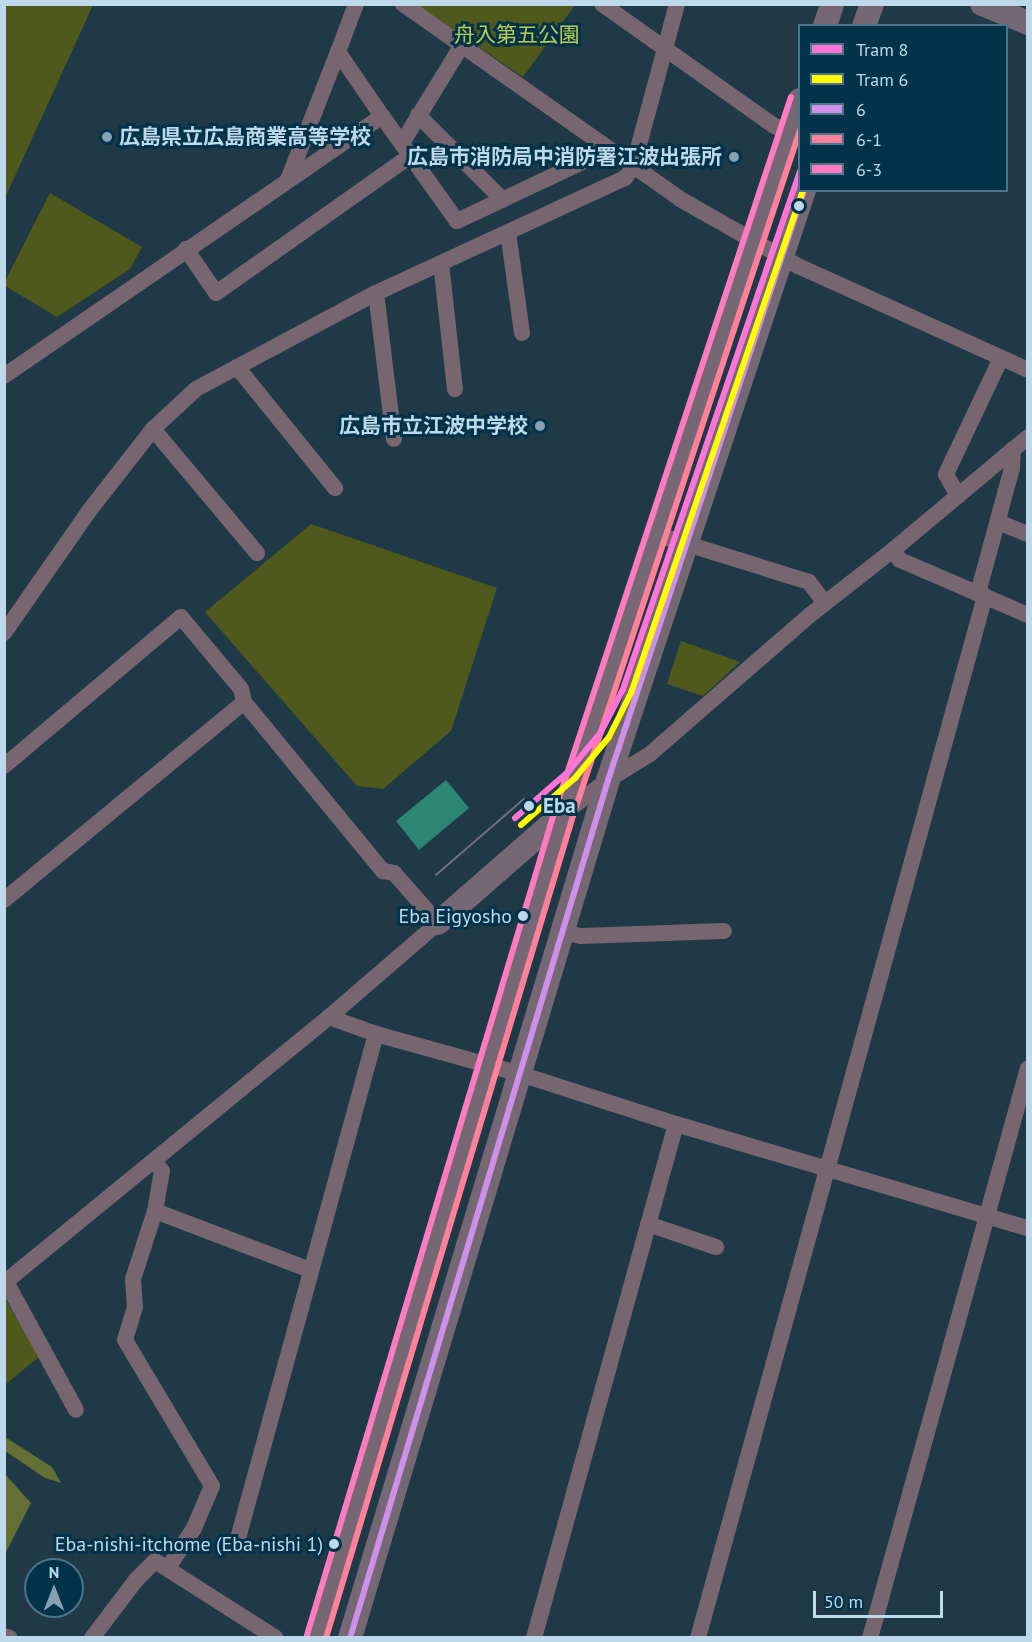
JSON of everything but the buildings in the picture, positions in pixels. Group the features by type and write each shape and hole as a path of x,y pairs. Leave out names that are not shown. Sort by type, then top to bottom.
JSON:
{"street":[{"path":"288,180 356,4"},
{"path":"403,4 680,199 798,266 1028,370"},
{"path":"602,4 773,125 789,133"},
{"path":"6,625 89,511 153,429 196,389 376,293 625,178 633,167 677,4"},
{"path":"826,24 832,4"},
{"path":"865,24 872,4"},
{"path":"982,4 1028,22"},
{"path":"186,249 216,293 406,149 418,114 462,45"},
{"path":"338,52 457,221 608,150"},
{"path":"316,1638 564,813 798,106"},
{"path":"418,114 504,200"},
{"path":"4,376 382,116"},
{"path":"350,1638 608,780 803,192"},
{"path":"508,232 522,333"},
{"path":"441,263 455,389"},
{"path":"376,293 394,439"},
{"path":"958,496 946,474 1001,358"},
{"path":"237,367 335,488"},
{"path":"153,429 257,553"},
{"path":"76,1410 6,1280 133,1176 154,1162 329,1017 564,813 608,780 650,754 825,603 958,496 1028,436"},
{"path":"698,1638 829,1168 981,595 1012,468 1013,448"},
{"path":"998,522 1028,534"},
{"path":"655,534 809,582 825,603"},
{"path":"892,550 900,560 1028,615"},
{"path":"4,766 181,616 241,689 244,702 383,871 394,873 438,923"},
{"path":"4,900 244,702"},
{"path":"562,932 581,936 724,931"},
{"path":"329,1017 376,1034 520,1074 676,1124 987,1214 1028,1228"},
{"path":"237,1542 376,1034"},
{"path":"870,1638 1028,1068"},
{"path":"534,1638 676,1124"},
{"path":"154,1162 162,1171 155,1211 133,1278 135,1307 125,1340 212,1486 194,1528 168,1568"},
{"path":"155,1211 310,1270"},
{"path":"648,1224 716,1247"},
{"path":"92,1638 136,1580 155,1561 276,1638"},
{"path":"4,1636 10,1638"}],"green space":[{"path":"4,5 93,5 5,198"},
{"name":"舟入第五公園","path":"417,5 575,5 523,77"},
{"path":"50,193 142,247 130,269 57,317 5,286 5,281"},
{"path":"311,524 497,588 451,731 383,789 357,786 205,612"},
{"path":"681,641 740,662 703,696 667,684"},
{"path":"4,1297 40,1356 5,1385 4,1385"}],"shaded area":[{"path":"446,780 469,808 419,850 396,821"},
{"path":"5,1437 52,1467 61,1483 45,1478 5,1451"},
{"path":"5,1474 31,1503 5,1554"}],"tram line":[{"name":"8","path":"515,818 568,772 601,732 623,689 798,177"},
{"name":"6","path":"521,825 575,778 609,737 631,693 802,192"},
{"path":"436,875 524,799"}],"transit line":[{"name":"6-3","path":"307,1635 555,810 791,97"},
{"name":"6-1","path":"326,1638 573,816 798,136"},
{"name":"6","path":"350,1638 608,780 803,192"}],"place":[{"name":"広島県立広島商業高等学校","path":"107,137"},
{"name":"広島市消防局中消防署江波出張所","path":"734,157"},
{"name":"広島市立江波中学校","path":"540,426"},
{"name":"Eba","path":"529,806"},
{"name":"Eba Eigyosho","path":"523,916"},
{"name":"Eba-nishi-itchome (Eba-nishi 1)","path":"334,1544"}]}
